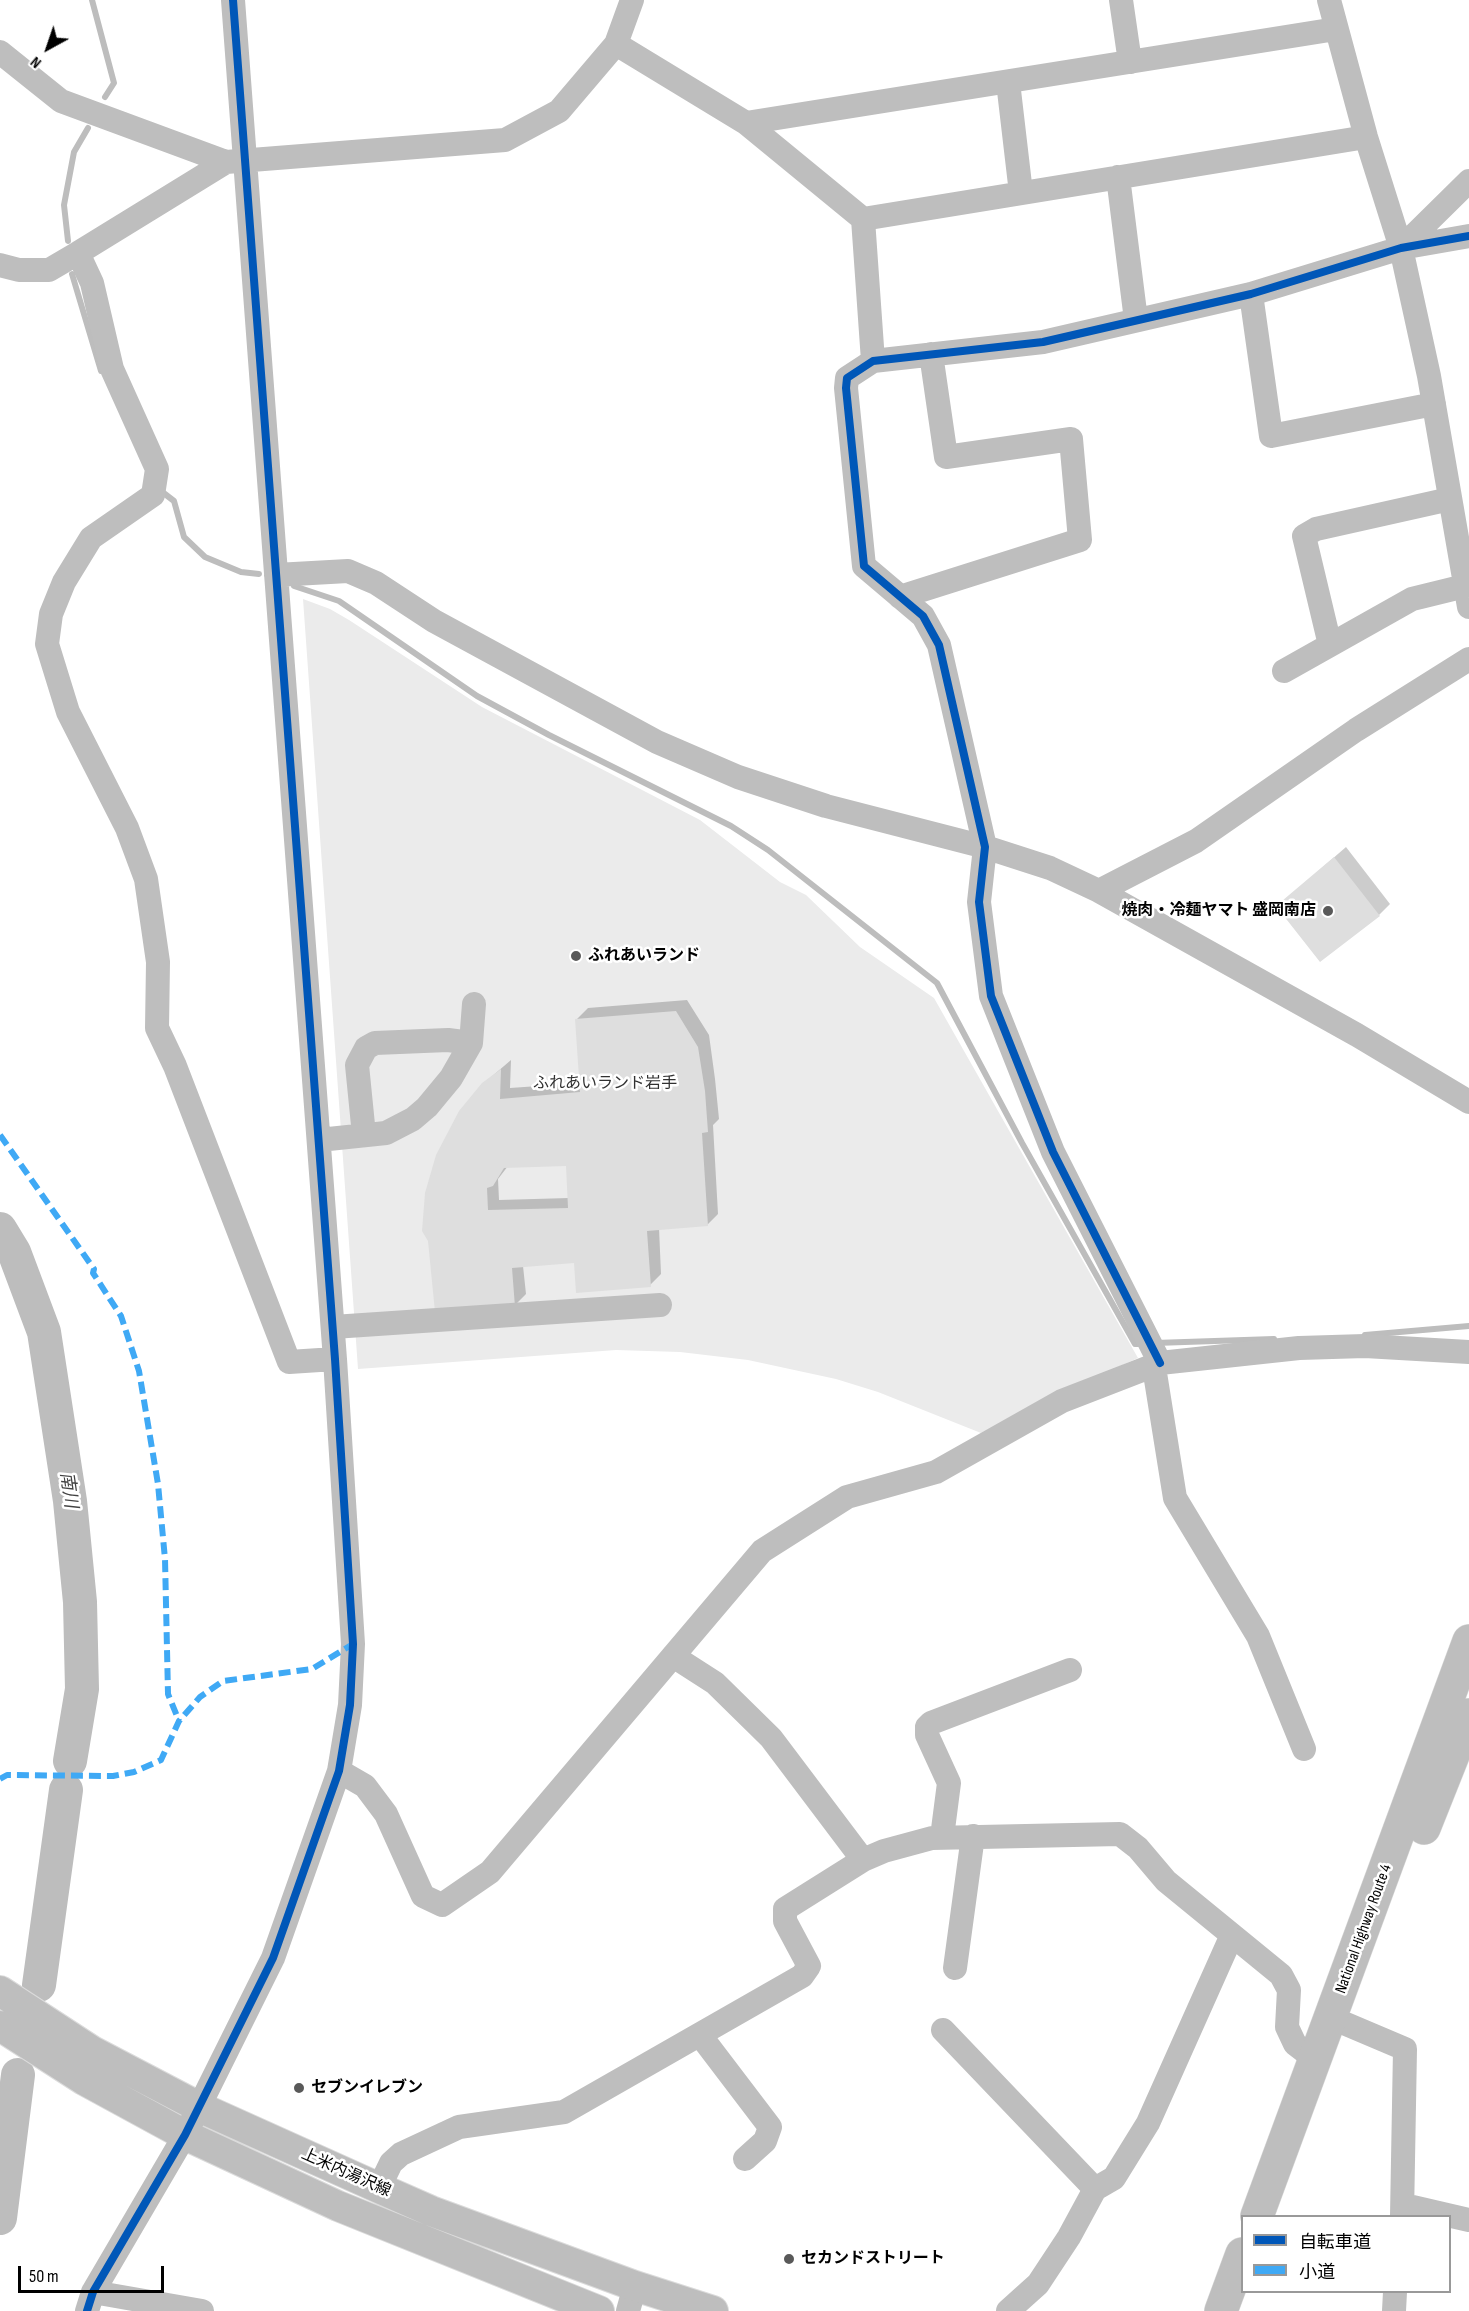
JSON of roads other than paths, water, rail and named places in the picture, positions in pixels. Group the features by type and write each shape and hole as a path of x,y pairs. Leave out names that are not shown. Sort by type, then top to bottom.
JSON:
{"highway":[{"name":"National Highway Route 4","path":"1258,2215 1469,1641"},
{"name":"National Highway Route 4","path":"1279,2215 1346,2024 1469,1715"},
{"path":"1221,2311 1241,2257"},
{"path":"1245,2311 1252,2293"}],"main road":[{"name":"上米内湯沢線","path":"0,1991 92,2051 199,2107 379,2188 632,2299 713,2311"},
{"name":"上米内湯沢線","path":"0,2026 84,2080 185,2135 338,2206 599,2311"}],"street":[{"path":"202,2311 90,2301 185,2135 273,1958 339,1771 350,1705 353,1644 333,1327 276,575 235,161 233,0"},
{"path":"0,52 61,100 235,161 506,140 559,111 616,44 632,0"},
{"path":"1121,0 1130,62"},
{"path":"1284,671 1412,599 1467,596 1434,405 1401,248 1366,137 1329,0"},
{"path":"746,123 1336,29"},
{"path":"616,44 746,123 863,219 873,361"},
{"path":"1008,82 1021,193"},
{"path":"863,219 1366,137"},
{"path":"0,265 19,270 49,270 235,161"},
{"path":"1118,177 1136,320"},
{"path":"1401,248 1469,181"},
{"path":"1304,1749 1258,1636 1175,1498 1156,1362 1143,1331 1053,1152 991,996 979,902 985,847 939,645 922,616 864,566 846,388 848,378 873,361 1043,342 1251,294 1401,248 1469,236"},
{"path":"78,252 92,283 112,369 157,469 153,495 91,538 64,582 51,614 47,644 68,712 127,828 146,879 158,962 157,1028 175,1066 289,1362 335,1359"},
{"path":"1251,294 1271,436 1434,405"},
{"path":"900,597 1080,540 1071,439 946,457 931,354"},
{"path":"1330,645 1304,537 1316,529 1450,499"},
{"path":"276,575 348,571 376,583 434,621 657,742 738,777 826,806 985,847 1050,868 1099,891 1357,1035 1469,1102"},
{"path":"1099,891 1196,841 1356,730 1469,659"},
{"path":"319,1140 386,1132 413,1119 427,1107 451,1078 471,1043 474,1004"},
{"path":"364,1135 357,1065 366,1048 375,1043 448,1040 471,1043"},
{"path":"333,1327 660,1305"},
{"path":"339,1771 365,1786 386,1814 423,1896 442,1905 490,1872 762,1551 847,1497 936,1473 1062,1401 1156,1362 1299,1348 1365,1346 1469,1352"},
{"path":"673,1656 715,1683 771,1738 863,1860"},
{"path":"942,1837 949,1783 927,1735 927,1727 931,1723 1070,1670"},
{"path":"379,2188 391,2163 401,2154 459,2127 564,2112 807,1971 809,1966 785,1921 785,1909 863,1860 884,1851 942,1837 1120,1834 1138,1848 1166,1881 1281,1975 1289,1990 1287,2027 1295,2044 1316,2060"},
{"path":"955,1968 973,1836"},
{"path":"1008,2311 1038,2284 1069,2237 1095,2189 1114,2178 1148,2123 1232,1935"},
{"path":"1346,2024 1405,2049 1403,2211 1432,2215"},
{"path":"943,2030 1095,2189"},
{"path":"700,2035 770,2127 765,2141 745,2158"},
{"path":"1451,2218 1469,2220"},
{"path":"1394,2311 1395,2293"}],"waterway":[{"path":"92,0 114,83 105,97"},
{"path":"68,241 64,205 74,152 88,128"},
{"path":"72,274 101,371"},
{"path":"161,491 174,501 184,537 205,557 241,572 259,574"},
{"path":"294,586 339,601 477,696 549,735 731,826 768,850 937,983 1022,1143 1135,1344 1145,1344"},
{"name":"南川","path":"0,1229 14,1252 44,1332 70,1501 80,1602 82,1689 70,1761"},
{"path":"1365,1335 1469,1326"},
{"path":"1155,1343 1274,1339"},
{"name":"南川","path":"39,1985 66,1790"},
{"name":"南川","path":"0,2218 18,2075"}],"place":[{"name":"焼肉・冷麺ヤマト 盛岡南店","path":"1328,911"},
{"name":"ふれあいランド","path":"576,956"},
{"name":"セブンイレブン","path":"299,2088"},
{"name":"セカンドストリート","path":"789,2259"}],"park label":[{"name":"ふれあいランド岩手","path":"605,1084"}]}
